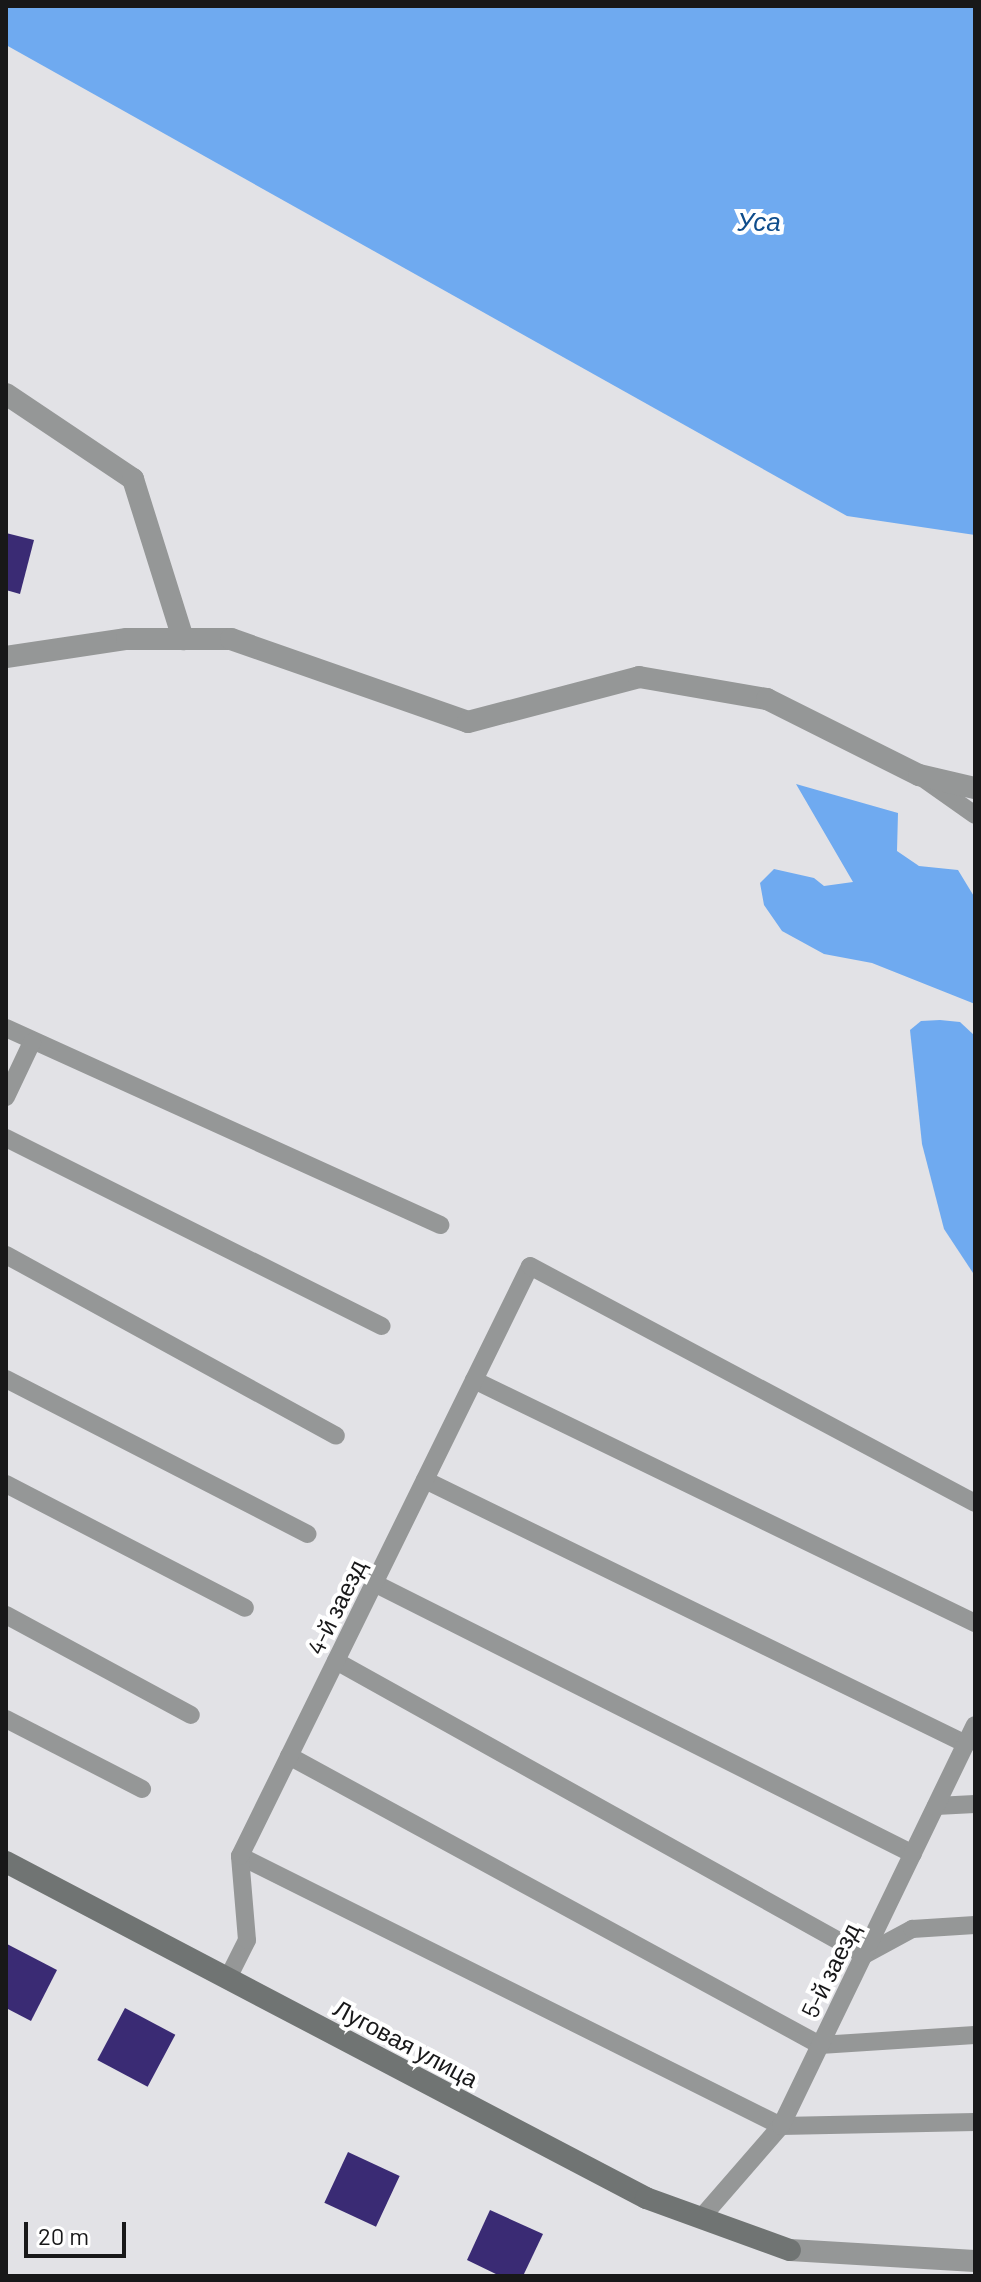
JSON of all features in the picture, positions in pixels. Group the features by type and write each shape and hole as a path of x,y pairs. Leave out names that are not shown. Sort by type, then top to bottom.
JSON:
{"main road":[{"name":"Луговая улица","path":"6,1862 646,2198 790,2250"}],"street":[{"path":"6,394 133,479 183,639"},
{"path":"6,657 127,639 231,639 468,722 639,677 767,699 919,775 975,788"},
{"path":"790,2250 975,2261"}],"lane":[{"path":"919,775 975,815"},
{"path":"6,1028 440,1225"},
{"path":"6,1097 32,1042"},
{"path":"6,1138 382,1326"},
{"path":"6,1255 336,1436"},
{"name":"4-й заезд","path":"240,1856 530,1266 975,1503"},
{"path":"6,1379 307,1534"},
{"path":"474,1380 975,1623"},
{"path":"425,1480 966,1744"},
{"path":"6,1484 245,1608"},
{"path":"374,1583 913,1854"},
{"path":"6,1615 191,1715"},
{"path":"336,1661 864,1955 912,1929 975,1925"},
{"path":"6,1719 142,1789"},
{"name":"5-й заезд","path":"701,2218 781,2126 975,1725"},
{"path":"289,1756 820,2045 975,2035"},
{"path":"936,1806 975,1804"},
{"path":"228,1978 247,1940 240,1856"},
{"path":"240,1856 781,2126 975,2122"}],"water":[{"name":"Уса","path":"6,6 975,6 975,535 847,516 6,45"},
{"path":"796,784 898,813 897,851 919,866 958,870 975,898 975,1004 872,963 824,954 782,931 764,905 760,883 774,869 814,878 824,886 853,882"},
{"path":"921,1021 960,1022 975,1036 975,1276 944,1229 922,1144 910,1030"}],"building":[{"path":"6,533 34,540 20,594 6,590"},
{"path":"7,1944 57,1970 31,2021 6,2008"},
{"path":"125,2008 175,2035 148,2087 97,2060"},
{"path":"348,2152 400,2176 376,2227 324,2203"},
{"path":"490,2210 543,2234 523,2276 500,2276 467,2260"}]}
